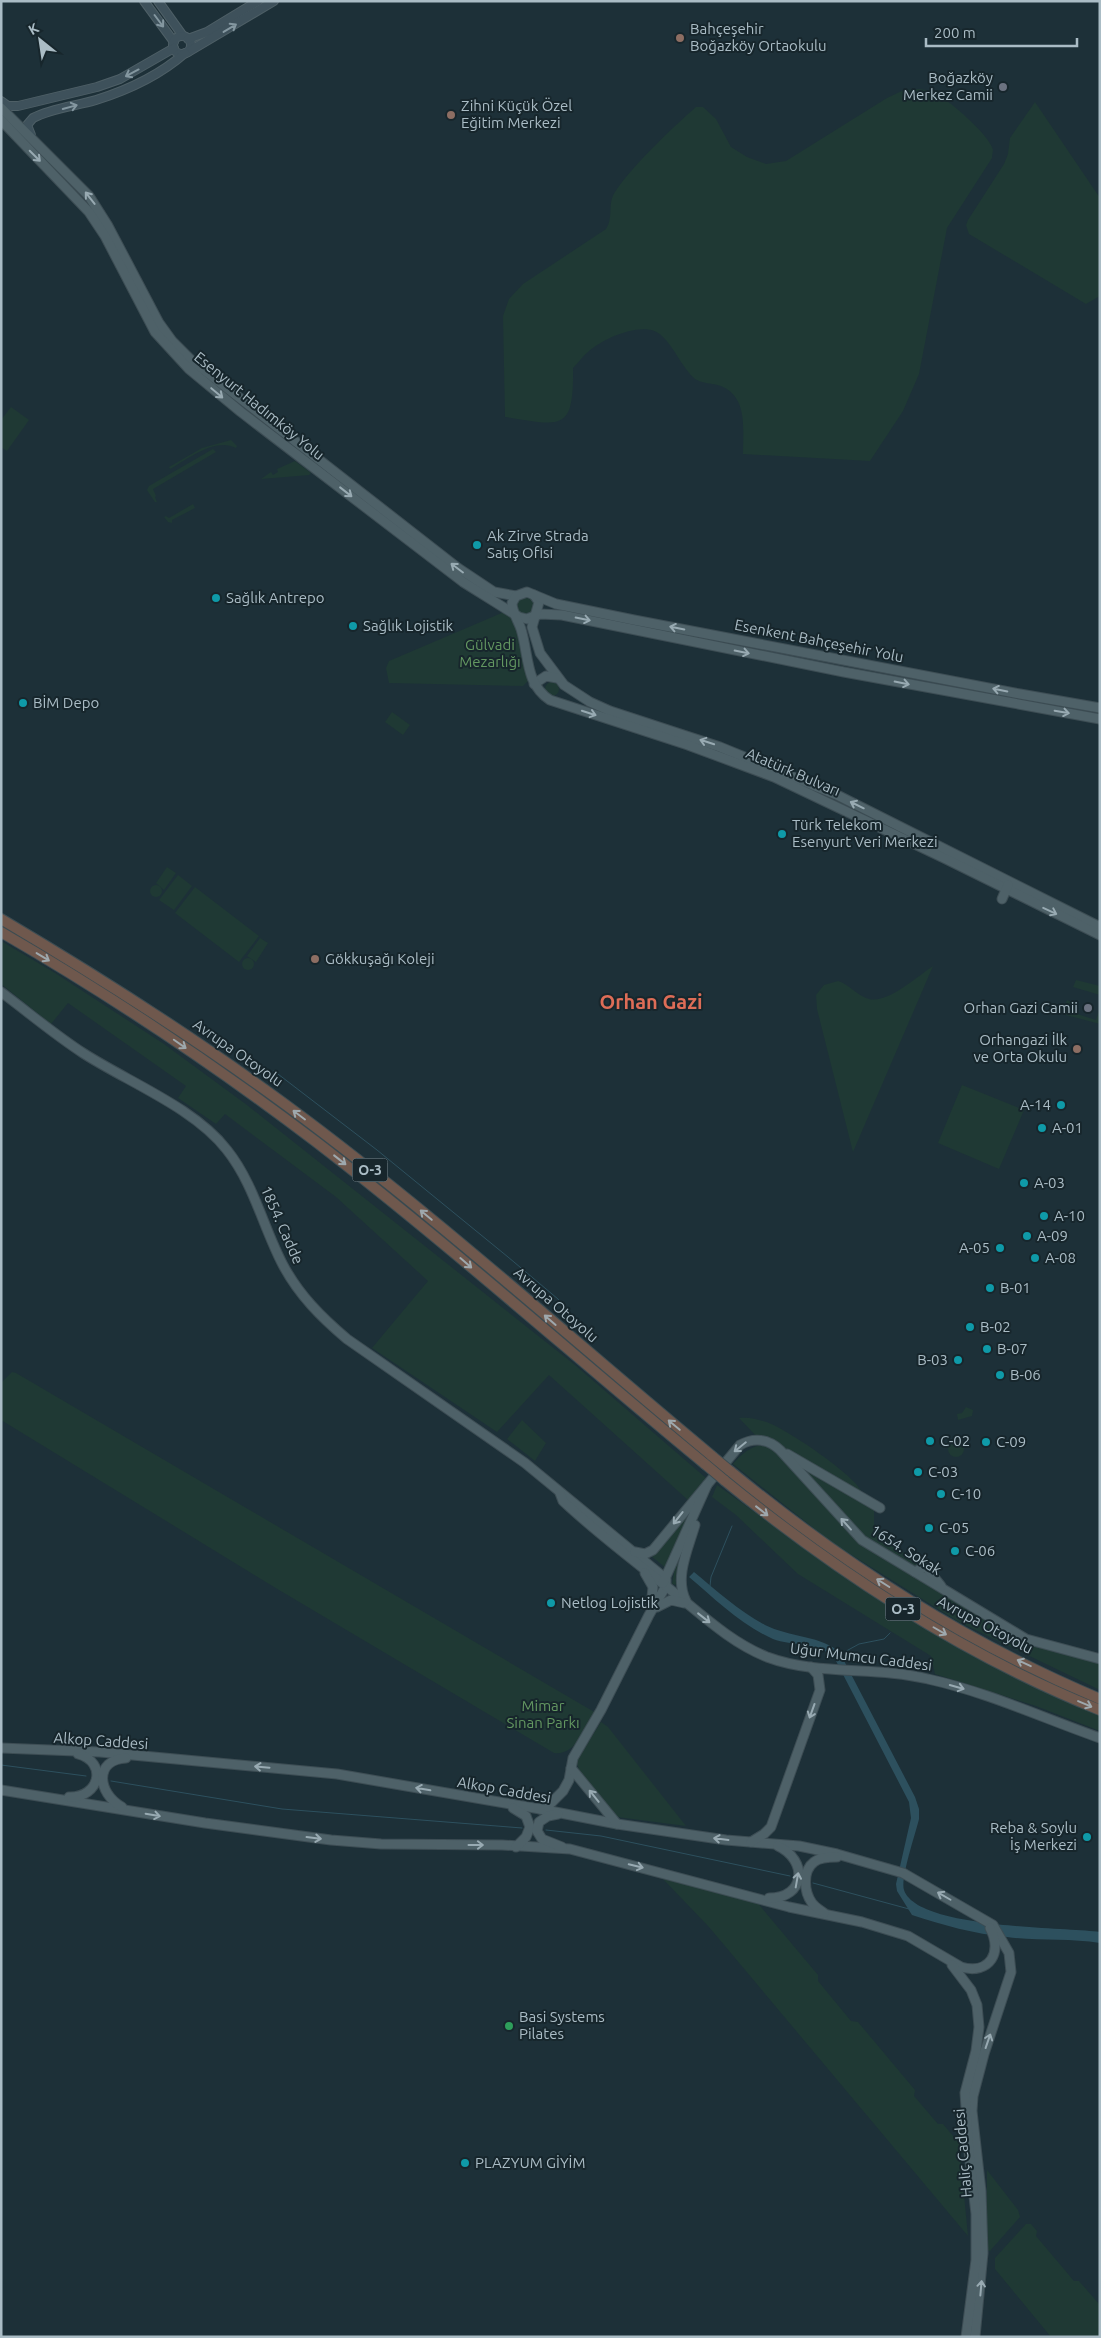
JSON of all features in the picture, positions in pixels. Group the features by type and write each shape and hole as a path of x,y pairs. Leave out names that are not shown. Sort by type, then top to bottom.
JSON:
{"highway":[{"name":"Avrupa Otoyolu","path":"1,919 150,1010 294,1111 414,1205 730,1471 819,1540 912,1602 1010,1657 1100,1699"},
{"name":"Avrupa Otoyolu","path":"1,932 155,1027 314,1140 412,1218 724,1480 819,1553 920,1619 1005,1667 1100,1710"}],"main road":[{"path":"144,1 177,52 186,52"},
{"path":"158,1 191,44 186,52"},
{"path":"1,101 10,106 22,106 109,84 132,74 174,45 178,38 207,32 258,1"},
{"path":"34,142 27,127 28,122 33,118 97,100 128,88 165,68 186,52 274,1"},
{"name":"Esenyurt Hadımköy Yolu","path":"1,108 89,196 108,226 160,323 178,348 201,374 240,412 463,582 516,614"},
{"name":"Esenyurt Hadımköy Yolu","path":"1,120 89,212 105,236 155,332 172,352 458,568 494,592 516,596"},
{"path":"516,614 527,619 535,615 539,602 534,595 527,592 516,596 512,607 522,630 534,684 548,676 560,681 562,696 554,702"},
{"name":"Esenkent Bahçeşehir Yolu","path":"534,595 556,604 634,620 1100,708"},
{"name":"Esenkent Bahçeşehir Yolu","path":"535,615 562,615 844,672 1100,719"},
{"name":"Atatürk Bulvarı","path":"535,615 532,628 535,643 560,681 590,702 610,711 720,746 837,795 1100,935"},
{"name":"Atatürk Bulvarı","path":"534,684 543,695 554,702 688,744 774,777 1008,886"},
{"path":"1002,898 1008,886 1018,881 1038,891 1047,901 1100,927"},
{"name":"1854. Cadde","path":"1,992 82,1053 170,1104 208,1130 227,1150 245,1177 282,1264 300,1292 321,1317 347,1340 537,1473 560,1493"},
{"name":"1654. Sokak","path":"627,1548 643,1554 652,1551 739,1446 746,1442 759,1440 768,1442 780,1450 858,1536 1026,1639 1100,1659"},
{"path":"780,1450 880,1508"},
{"name":"1654. Sokak","path":"540,1809 551,1803 569,1780 573,1758 601,1710 665,1582 702,1501 709,1480"},
{"path":"560,1493 568,1497 665,1582"},
{"path":"560,1493 563,1501 588,1525 638,1565 665,1582"},
{"path":"687,1604 681,1592 680,1580 702,1501"},
{"path":"638,1565 653,1585 651,1610"},
{"name":"Uğur Mumcu Caddesi","path":"665,1582 687,1604 720,1630 754,1651 786,1662 812,1667 884,1672 927,1678 971,1690 1100,1738"},
{"path":"651,1610 670,1600 687,1604"},
{"path":"751,1842 771,1827 820,1690 818,1675 812,1667"},
{"name":"Alkop Caddesi","path":"1,1748 147,1757 337,1774 616,1824 751,1842 799,1846 847,1856 903,1873 986,1921"},
{"path":"46,1797 79,1798 93,1788 97,1773 94,1765 87,1756 71,1752"},
{"path":"128,1810 107,1796 102,1781 103,1774 107,1767 120,1758 147,1757"},
{"path":"571,1768 616,1824"},
{"path":"1,1790 245,1829 330,1840 381,1844 570,1849"},
{"path":"506,1804 523,1813 530,1827 526,1837 516,1847"},
{"path":"558,1814 544,1818 539,1822 537,1831 542,1839 570,1849 759,1899 862,1922 908,1936 961,1967 971,1970 985,1966 990,1962 996,1948 994,1936 986,1921"},
{"path":"759,1899 780,1898 790,1894 799,1881 796,1862 792,1855 775,1844"},
{"path":"825,1914 812,1903 808,1896 805,1884 808,1869 813,1863 825,1858 847,1856"},
{"name":"Haliç Caddesi","path":"975,2337 982,2266 981,2191 972,2111 973,2096 984,2054 1012,1972 1009,1953 1003,1940 993,1925 986,1921"},
{"name":"Haliç Caddesi","path":"945,1958 958,1971 971,1990 977,2005 976,2051 965,2093 965,2107 982,2266 966,2337"}],"green space":[{"path":"920,89 938,94 976,126 993,150 992,158 947,228 919,374 903,411 870,461 743,454 742,415 736,398 730,391 721,386 695,379 662,336 655,331 646,329 625,332 614,336 585,355 573,368 571,405 567,415 560,420 539,422 505,417 503,316 509,299 523,284 606,229 610,220 613,197 622,182 653,148 696,107 703,107 716,119 731,147 747,157 766,164 786,161 887,98 904,90"},
{"path":"1035,102 1100,198 1100,296 1086,304 969,234 966,225 1004,164 1008,154 1010,138"},
{"path":"11,407 29,420 7,451 1,447 1,420"},
{"path":"231,440 237,446 236,448 228,445 211,447 170,469 169,467 202,448"},
{"path":"213,449 216,452 153,489 157,502 155,502 147,490 149,486"},
{"path":"295,461 311,473 309,475 261,479 271,472 273,475 278,472 277,469"},
{"path":"193,504 195,508 172,520 172,523 168,522 164,517 169,518"},
{"path":"521,596 529,596 534,601 532,612 521,614 516,609 516,601"},
{"name":"Gülvadi Mezarlığı","path":"504,612 516,622 528,676 528,681 523,686 389,683 386,668 389,661"},
{"path":"549,682 555,682 559,689 555,696 549,696 545,692 545,686"},
{"path":"392,712 410,725 403,735 385,722"},
{"path":"167,867 176,873 164,890 156,883"},
{"path":"178,875 192,886 174,910 159,900"},
{"path":"154,885 158,885 162,891 158,897 154,897 150,893 150,889"},
{"path":"195,887 259,936 239,962 175,913"},
{"path":"260,938 268,943 256,962 247,956"},
{"path":"1,941 55,973 164,1044 247,1105 575,1365 706,1478 688,1500 549,1375 497,1432 372,1348 428,1281 336,1197 225,1114 216,1124 178,1098 186,1086 68,1003 51,1024 1,984"},
{"path":"248,958 254,964 248,970 242,964"},
{"path":"933,966 853,1152 817,1009 816,995 824,985 838,981 869,999 876,999 893,993"},
{"path":"1076,980 1100,986 1100,995 1073,987"},
{"path":"1067,1000 1074,1003 1071,1012 1096,1020 1100,1008 1100,1024 1062,1014"},
{"path":"962,1085 1024,1110 999,1169 938,1143"},
{"name":"Mimar Sinan Parkı","path":"12,1372 596,1713 584,1733 574,1746 568,1750 554,1753 279,1590 1,1420 1,1383"},
{"path":"966,1407 973,1410 972,1416 958,1420 957,1414 962,1413"},
{"path":"739,1418 763,1421 803,1442 848,1476 862,1493 760,1440"},
{"path":"522,1420 546,1443 535,1461 507,1439"},
{"path":"953,1441 959,1441 964,1446 962,1455 953,1457 948,1452 948,1446"},
{"path":"765,1444 771,1446 798,1473 847,1531 865,1547 1028,1642 1100,1663 1100,1690 959,1622 831,1542 733,1464 755,1446"},
{"path":"802,1468 874,1508 874,1524 882,1534 918,1565 918,1568 862,1534"},
{"path":"717,1485 844,1576 949,1643 1100,1715 1100,1731 1036,1706 935,1674 931,1656 798,1574 736,1515 712,1497"},
{"path":"694,1503 666,1568 651,1556"},
{"path":"690,1534 677,1585 672,1584 675,1566"},
{"name":"Mimar Sinan Parkı","path":"601,1722 608,1727 686,1826 617,1817 580,1772 576,1761"},
{"path":"663,1879 756,1901 818,1975 818,1981 851,2021 858,2022 915,2090 914,2096 938,2124 943,2124 959,2143 968,2236 709,1927"},
{"path":"987,2170 1018,2210 1020,2217 990,2251 987,2250"},
{"path":"1026,2224 1031,2224 1037,2231 1036,2236 1074,2281 1079,2281 1100,2305 1100,2337 1051,2337 995,2269 995,2258"}],"water":[{"path":"694,1572 737,1607 765,1625 825,1643 840,1653 915,1797 919,1809 919,1819 903,1884 904,1890 915,1903 935,1912 993,1924 1100,1932 1100,1943 995,1936 959,1929 912,1915 897,1891 896,1884 911,1818 909,1802 835,1659 814,1647 780,1641 761,1633 729,1611 689,1577"}],"waterway":[{"path":"274,1071 377,1150 508,1257 558,1299 577,1322"},
{"path":"710,1586 711,1577 732,1526"},
{"path":"839,1655 859,1644 884,1639 890,1633"},
{"path":"1,1765 86,1776"},
{"path":"111,1781 282,1809 522,1828"},
{"path":"546,1830 601,1836 790,1876"},
{"path":"813,1883 909,1909"}],"place":[{"name":"Bahçeşehir Boğazköy Ortaokulu","path":"680,38"},
{"name":"Boğazköy Merkez Camii","path":"1003,87"},
{"name":"Zihni Küçük Özel Eğitim Merkezi","path":"451,115"},
{"name":"Ak Zirve Strada Satış Ofisi","path":"477,545"},
{"name":"Sağlık Antrepo","path":"216,598"},
{"name":"Sağlık Lojistik","path":"353,626"},
{"name":"BİM Depo","path":"23,703"},
{"name":"Türk Telekom Esenyurt Veri Merkezi","path":"782,834"},
{"name":"Gökkuşağı Koleji","path":"315,959"},
{"name":"Orhan Gazi Camii","path":"1088,1008"},
{"name":"Orhangazi İlk ve Orta Okulu","path":"1077,1049"},
{"name":"A-14","path":"1061,1105"},
{"name":"A-01","path":"1042,1128"},
{"name":"A-03","path":"1024,1183"},
{"name":"A-10","path":"1044,1216"},
{"name":"A-09","path":"1027,1236"},
{"name":"A-05","path":"1000,1248"},
{"name":"A-08","path":"1035,1258"},
{"name":"B-01","path":"990,1288"},
{"name":"B-02","path":"970,1327"},
{"name":"B-07","path":"987,1349"},
{"name":"B-03","path":"958,1360"},
{"name":"B-06","path":"1000,1375"},
{"name":"C-02","path":"930,1441"},
{"name":"C-09","path":"986,1442"},
{"name":"C-03","path":"918,1472"},
{"name":"C-10","path":"941,1494"},
{"name":"C-05","path":"929,1528"},
{"name":"C-06","path":"955,1551"},
{"name":"Netlog Lojistik","path":"551,1603"},
{"name":"Reba & Soylu İş Merkezi","path":"1087,1837"},
{"name":"Basi Systems Pilates","path":"509,2026"},
{"name":"PLAZYUM GİYİM","path":"465,2163"}],"district":[{"name":"Orhan Gazi","path":"651,1002"}]}
